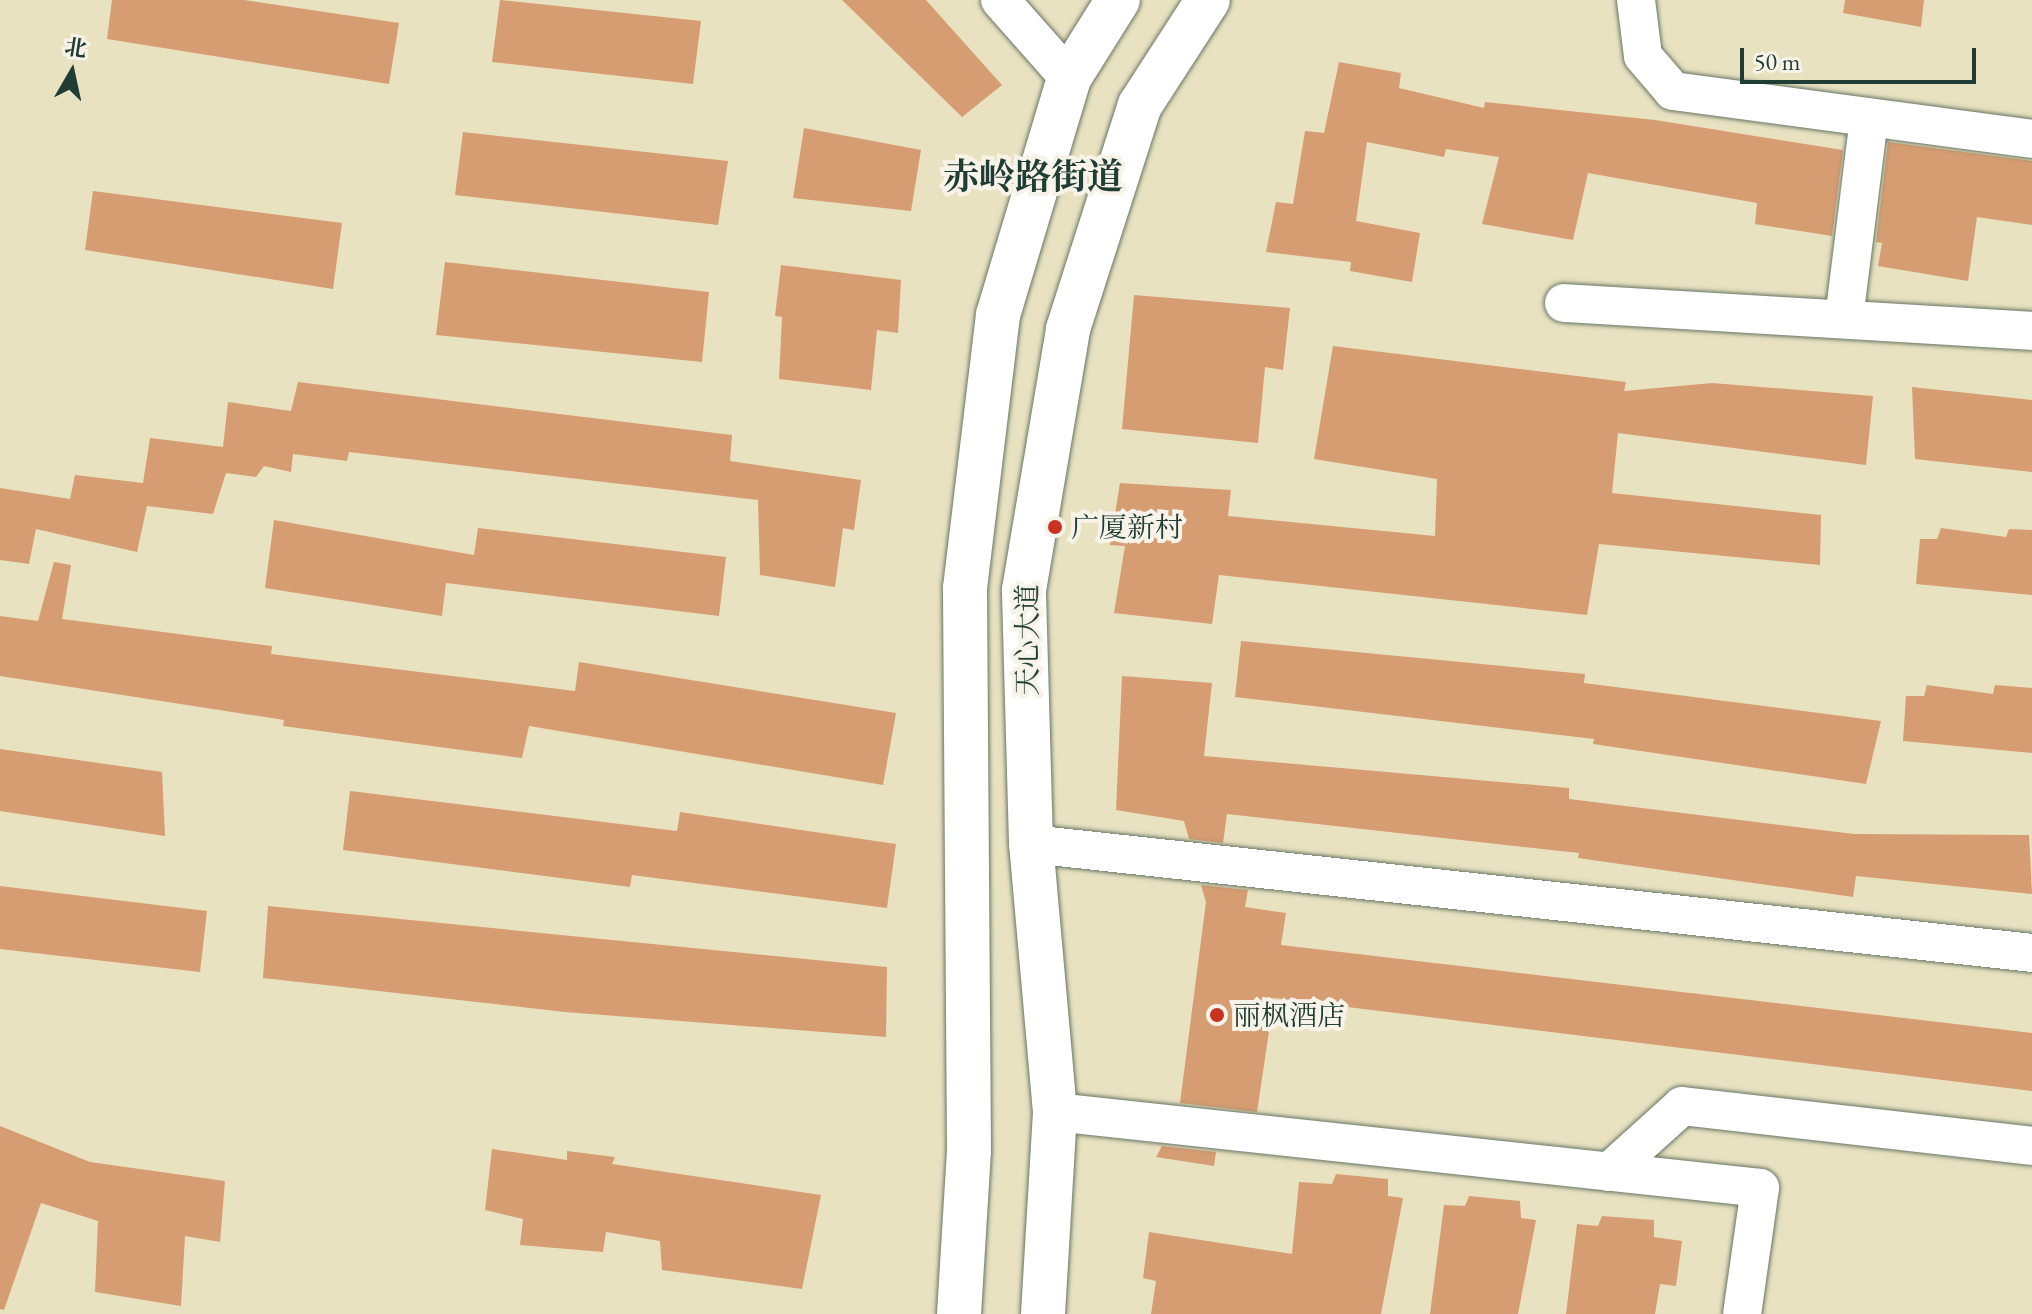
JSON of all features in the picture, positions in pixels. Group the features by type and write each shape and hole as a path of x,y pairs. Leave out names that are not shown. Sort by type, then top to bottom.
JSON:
{"main road":[{"path":"959,1314 969,1151 965,588 998,315 1069,78 1118,0"},
{"name":"天心大道","path":"1043,1314 1055,1112 1031,844 1024,590 1068,329 1140,105 1208,0"}],"street":[{"path":"1000,0 1069,78"},
{"path":"1636,0 1643,56 1673,91 2032,139"},
{"path":"1844,319 1869,118"},
{"path":"1564,303 2032,331"},
{"path":"1031,844 2032,953"},
{"path":"1609,1172 1682,1106 2032,1146"},
{"path":"1055,1112 1760,1188 1742,1314"}],"building":[{"path":"112,0 244,0 399,23 389,84 107,39"},
{"path":"500,0 701,21 693,84 492,62"},
{"path":"842,0 926,0 1002,85 962,117"},
{"path":"1845,0 1924,0 1921,27 1843,13"},
{"path":"1339,62 1401,73 1399,88 1484,108 1485,102 1655,120 1843,150 1832,236 1755,224 1757,203 1588,173 1573,240 1482,224 1499,157 1446,149 1444,157 1367,142 1356,221 1420,233 1412,282 1350,271 1351,262 1266,252 1276,202 1293,204 1305,131 1324,133"},
{"path":"804,128 921,150 911,211 793,198"},
{"path":"463,132 728,161 718,225 455,195"},
{"path":"1888,142 2032,161 2032,225 1977,217 1968,281 1878,266 1882,243 1876,242"},
{"path":"93,191 342,223 333,289 85,250"},
{"path":"445,262 709,292 702,362 436,335"},
{"path":"781,265 901,280 898,333 877,330 871,390 779,379 782,317 775,316"},
{"path":"1134,295 1290,308 1283,370 1265,367 1258,443 1122,429"},
{"path":"1333,346 1626,382 1624,391 1712,383 1873,396 1866,465 1618,433 1612,493 1821,515 1820,565 1599,544 1587,615 1219,575 1212,624 1114,613 1125,546 1110,545 1120,483 1231,490 1228,516 1435,536 1437,479 1314,459"},
{"path":"298,382 732,435 730,461 861,480 854,530 843,528 835,587 760,575 758,500 349,452 347,461 293,454 291,472 264,466 256,477 226,473 213,514 147,506 137,552 36,529 29,564 0,560 0,488 70,499 75,475 143,483 150,438 223,447 228,402 291,411"},
{"path":"1912,387 2032,400 2032,472 1915,459"},
{"path":"274,520 474,555 478,528 726,557 719,616 446,583 442,616 265,588"},
{"path":"1941,528 2006,537 2009,529 2032,530 2032,595 1916,584 1920,539 1937,539"},
{"path":"54,562 71,565 62,619 272,646 271,654 575,691 579,662 896,713 883,785 529,726 522,758 283,726 284,720 0,676 0,616 38,621"},
{"path":"1241,641 1585,674 1584,683 1881,721 1866,784 1593,744 1594,739 1235,697"},
{"path":"1122,676 1212,683 1204,756 1569,788 1569,799 1854,834 2029,835 2032,894 1856,876 1853,897 1578,858 1579,853 1227,814 1223,843 1189,839 1184,821 1116,810"},
{"path":"1927,685 1993,694 1995,685 2032,688 2032,753 1903,741 1906,696 1924,696"},
{"path":"0,749 162,772 165,836 0,811"},
{"path":"350,791 677,831 680,812 896,844 887,908 632,875 630,887 343,850"},
{"path":"1201,885 1248,890 1245,907 1286,913 1281,945 2032,1033 2032,1091 1274,998 1257,1112 1180,1103 1206,902"},
{"path":"0,886 207,911 200,972 0,949"},
{"path":"268,906 887,967 886,1037 565,1012 263,978"},
{"path":"0,1126 90,1162 225,1181 220,1242 185,1236 181,1306 95,1292 98,1221 41,1203 4,1310 0,1309"},
{"path":"1162,1146 1216,1152 1214,1166 1156,1157"},
{"path":"492,1149 567,1160 567,1151 615,1157 612,1164 821,1195 802,1289 662,1270 660,1241 606,1232 603,1252 520,1245 523,1219 485,1210"},
{"path":"1336,1174 1388,1179 1388,1196 1403,1198 1381,1314 1151,1314 1156,1281 1143,1278 1149,1232 1292,1254 1299,1182 1332,1184"},
{"path":"1469,1196 1520,1201 1521,1218 1536,1220 1518,1314 1430,1314 1444,1205 1465,1206"},
{"path":"1602,1216 1654,1220 1654,1237 1682,1241 1676,1286 1660,1284 1655,1314 1566,1314 1577,1224 1598,1226"}],"place":[{"name":"广厦新村","path":"1055,527"},
{"name":"丽枫酒店","path":"1217,1015"}],"district":[{"name":"赤岭路街道","path":"1033,177"}]}
